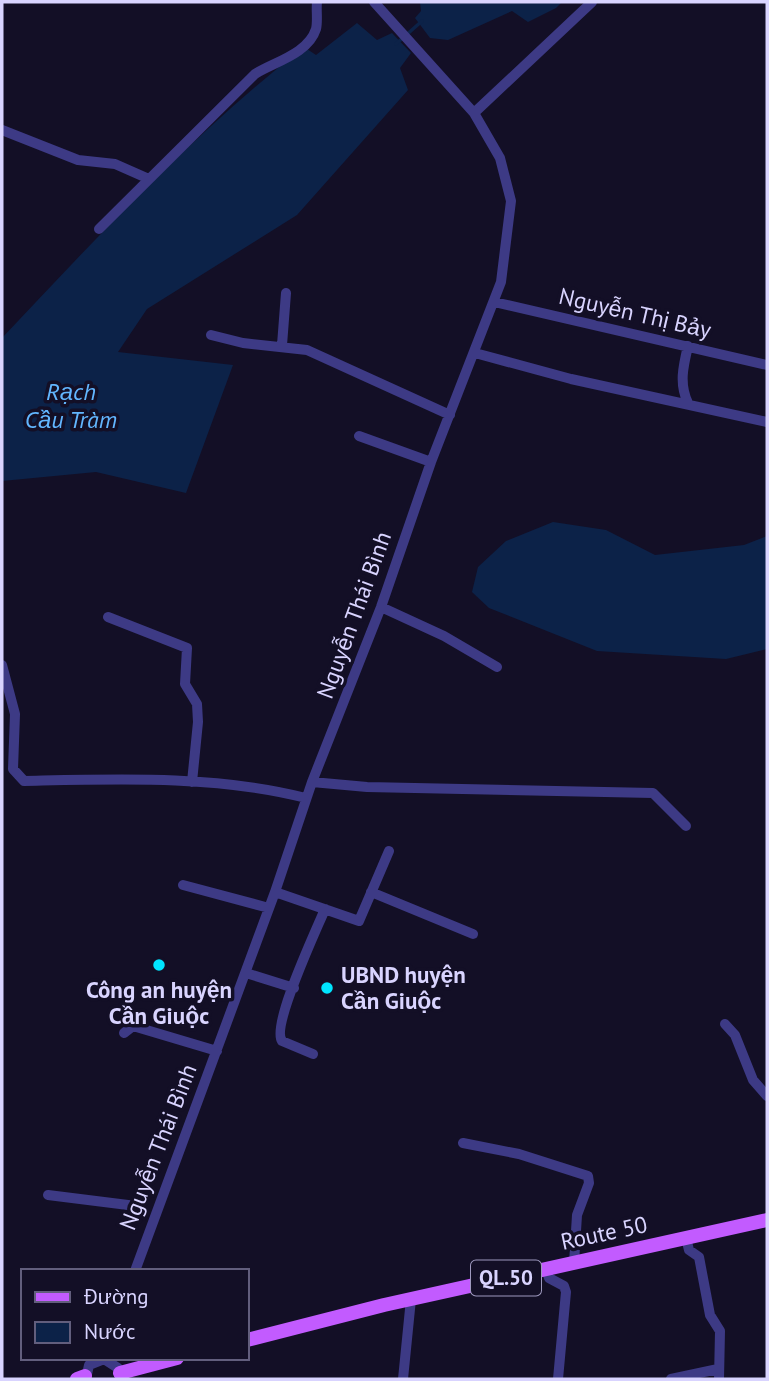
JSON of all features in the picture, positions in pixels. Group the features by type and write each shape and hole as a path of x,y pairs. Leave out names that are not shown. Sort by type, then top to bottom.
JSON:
{"main road":[{"name":"Route 50","path":"248,1340 411,1299 767,1220"},
{"path":"119,1376 171,1360"}],"street":[{"path":"99,229 255,74 279,63 310,38 317,26 317,2"},
{"path":"474,113 592,2"},
{"name":"Nguyễn Thái Bình","path":"136,1269 270,908 306,798 381,607 431,462 501,282 511,201 500,158 474,113 377,6"},
{"path":"2,130 78,160 115,164 149,179"},
{"path":"282,345 285,293"},
{"name":"Nguyễn Thị Bảy","path":"494,302 767,365"},
{"path":"211,335 243,343 282,345 327,357 450,415"},
{"path":"688,346 682,391 688,403"},
{"path":"475,352 571,379 767,422"},
{"path":"359,436 431,462"},
{"path":"381,607 444,636 497,667"},
{"path":"108,617 187,649 185,684 197,704 198,722 192,782"},
{"path":"2,665 15,714 13,769 24,781 192,782 263,787 306,798"},
{"path":"312,782 367,787 648,793 656,795 686,826"},
{"path":"275,892 359,921 389,851"},
{"path":"183,885 270,908"},
{"path":"371,892 472,934"},
{"path":"313,1055 279,1038 283,1011 325,909"},
{"path":"246,973 294,988"},
{"path":"725,1024 735,1035 752,1080 767,1096"},
{"path":"124,1033 133,1026 217,1051"},
{"path":"463,1143 519,1154 588,1176 589,1183 577,1215 574,1263"},
{"path":"48,1195 156,1209"},
{"path":"671,1379 718,1374 720,1331 710,1315 699,1257 689,1250 686,1238"},
{"path":"546,1269 549,1278 564,1286 566,1292 563,1351 558,1379"},
{"path":"403,1379 411,1299"},
{"path":"83,1378 89,1365 100,1360"},
{"path":"109,1360 115,1363 119,1376"}],"water":[{"path":"420,2 562,2 556,8 528,22 512,11 448,40 430,38 415,18 421,11"},
{"name":"Rạch Cầu Tràm","path":"357,23 377,40 392,33 411,53 400,68 408,90 297,215 147,309 118,352 233,365 186,493 96,472 2,481 2,338 111,224 224,114 304,47 316,55"},
{"path":"553,522 606,530 655,555 744,545 767,536 767,649 726,659 597,651 489,608 472,592 478,567 506,541"}],"waterway":[{"name":"Rạch Cầu Tràm","path":"396,44 422,21"}],"place":[{"name":"Công an huyện Cần Giuộc","path":"159,965"},
{"name":"UBND huyện Cần Giuộc","path":"327,988"}]}
